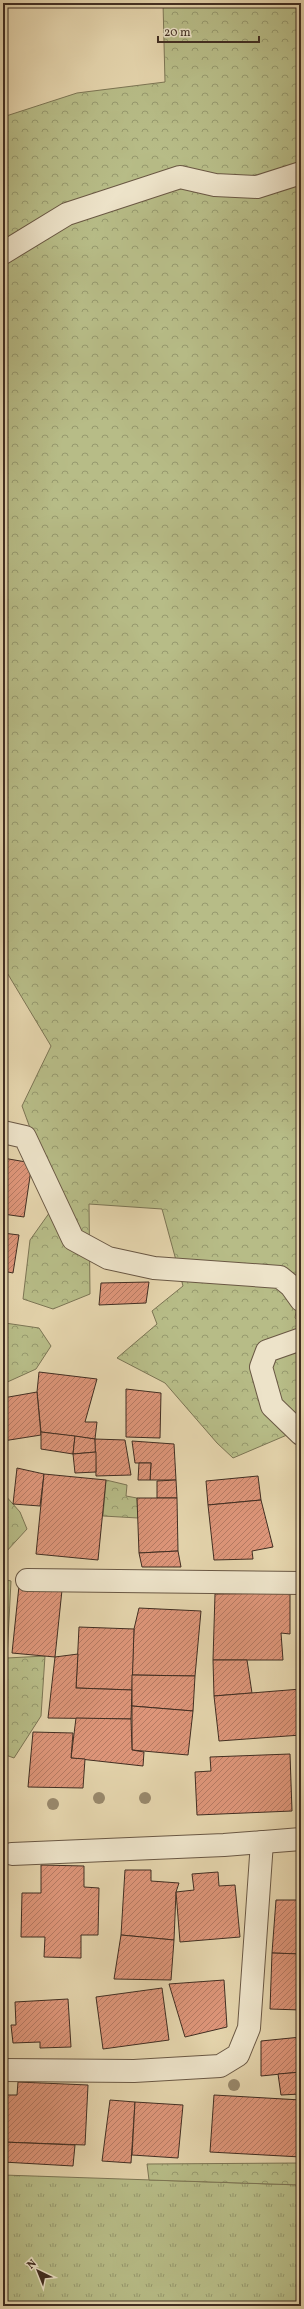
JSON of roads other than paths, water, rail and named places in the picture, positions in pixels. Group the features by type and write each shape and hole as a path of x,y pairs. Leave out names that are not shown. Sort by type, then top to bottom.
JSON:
{"street":[{"path":"3,253 67,214 180,177 215,185 257,187 301,173"},
{"path":"3,1132 25,1138 73,1238 108,1258 154,1268 280,1277 291,1286 301,1300"},
{"path":"301,1339 267,1351 260,1367 272,1406 301,1434"},
{"path":"27,1580 301,1583"},
{"path":"12,1854 301,1839"},
{"path":"3,2070 134,2071 220,2066 238,2055 249,2028 262,1842"}]}
